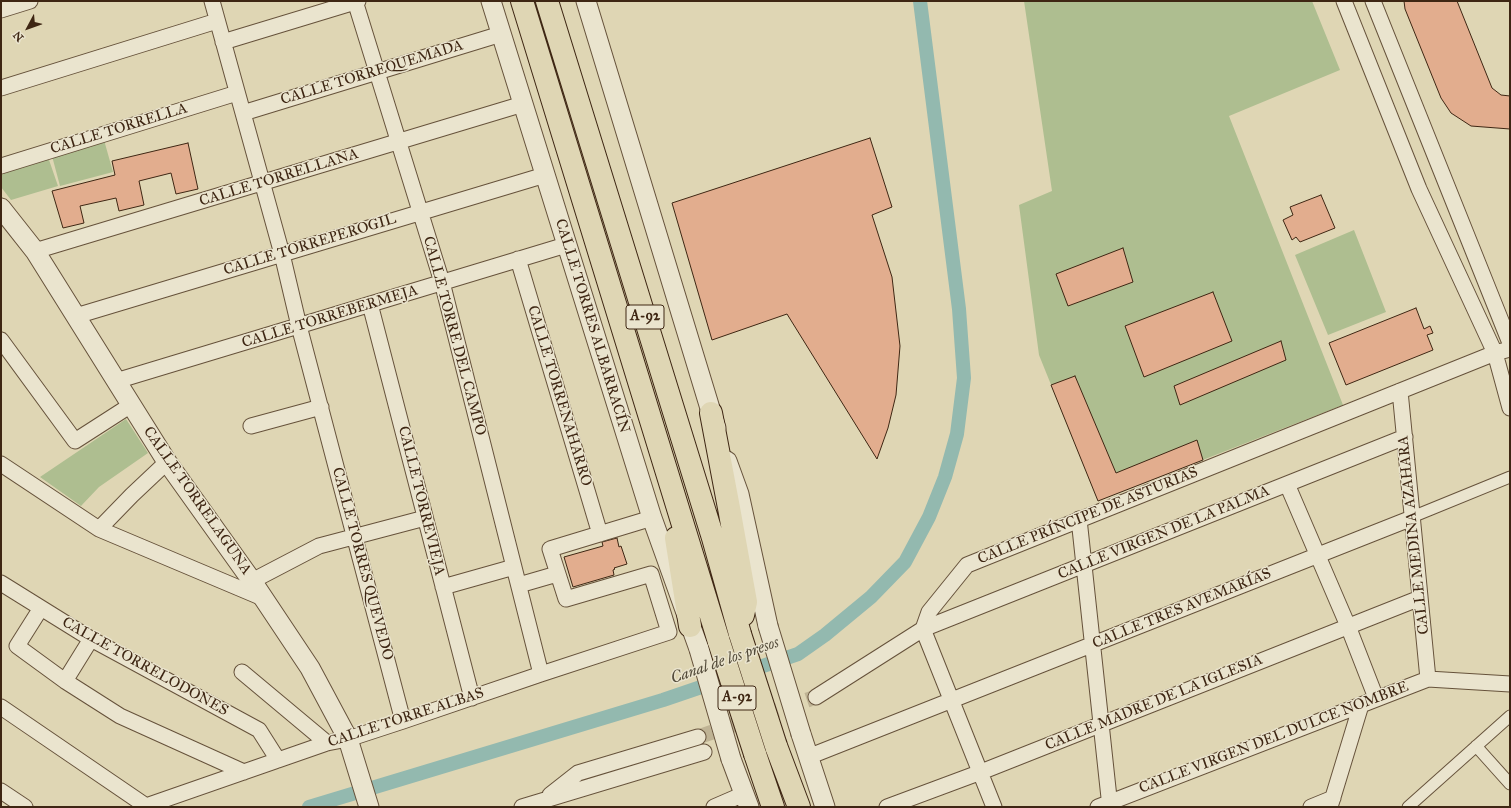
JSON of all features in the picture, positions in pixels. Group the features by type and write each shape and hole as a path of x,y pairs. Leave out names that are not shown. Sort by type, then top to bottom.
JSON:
{"highway":[{"name":"A-92","path":"522,1 719,642 773,807"},
{"name":"A-92","path":"547,1 713,538 740,634 776,746 799,807"},
{"path":"711,413 746,602 740,634"},
{"path":"661,452 690,626"}],"street":[{"path":"1,10 30,1"},
{"name":"CALLE TORRES QUEVEDO","path":"212,1 282,254 299,326 402,721"},
{"path":"223,42 356,1"},
{"name":"CALLE TORRE DEL CAMPO","path":"356,1 376,72 442,282 541,674"},
{"name":"CALLE TORRES ALBARRACÍN","path":"491,1 652,518 699,649 731,759 746,800"},
{"path":"586,1 711,413 739,494 768,626 825,807"},
{"path":"1344,1 1419,188 1495,353 1510,408"},
{"path":"1373,1 1510,343"},
{"path":"1,88 217,21"},
{"name":"CALLE TORREQUEMADA","path":"243,113 501,34"},
{"name":"CALLE TORRELLA","path":"1,166 237,93"},
{"name":"CALLE TORRELLANA","path":"35,252 523,104"},
{"name":"CALLE TORREPEROGIL","path":"76,316 545,175"},
{"name":"CALLE TORRELAGUNA","path":"1,208 35,252 167,462 265,599 310,668 348,739 369,807"},
{"name":"CALLE TORREBERMEJA","path":"116,382 566,245"},
{"name":"CALLE TORRENAHARRO","path":"518,259 600,534"},
{"name":"CALLE TORREVIEJA","path":"370,304 472,698"},
{"name":"CALLE PRÍNCIPE DE ASTURIAS","path":"923,629 929,612 967,565 1495,353 1510,349"},
{"path":"4,350 75,441 131,405"},
{"name":"CALLE MEDINA AZAHARA","path":"1400,391 1428,679"},
{"path":"251,426 321,407"},
{"name":"CALLE VIRGEN DE LA PALMA","path":"923,629 1404,437"},
{"path":"99,529 167,462"},
{"path":"4,471 99,529 265,599"},
{"path":"1412,517 1510,477"},
{"path":"1287,484 1348,626 1376,698"},
{"name":"CALLE TRES AVEMARÍAS","path":"808,757 1318,556 1412,517"},
{"path":"252,581 319,546 425,518"},
{"path":"519,585 557,574 550,548 652,518"},
{"path":"1079,519 1101,723 1106,806"},
{"path":"443,586 514,567"},
{"name":"CALLE TORRE ALBAS","path":"144,807 327,743 348,739 670,632 651,574 566,599 557,574"},
{"name":"CALLE TORRELODONES","path":"1,583 91,639 259,730 278,760"},
{"name":"CALLE MADRE DE LA IGLESIA","path":"897,805 1420,598"},
{"path":"41,608 17,646 65,681 120,716 244,772"},
{"path":"816,697 923,629 994,807"},
{"path":"65,681 91,639"},
{"path":"242,672 327,743"},
{"path":"1428,679 1510,684"},
{"name":"CALLE VIRGEN DEL DULCE NOMBRE","path":"1106,806 1376,698 1428,679"},
{"path":"1310,807 1332,803 1361,705"},
{"path":"1,707 144,807"},
{"path":"1408,807 1510,716"},
{"path":"532,805 578,774 698,737"},
{"path":"1476,746 1510,784"},
{"path":"532,805 704,752"},
{"path":"1,791 25,807"},
{"path":"714,807 746,800"}],"green space":[{"path":"1024,1 1312,1 1340,70 1229,116 1343,405 1098,501 1039,355 1019,205 1052,191"},
{"path":"104,140 113,172 60,186 52,156"},
{"path":"48,157 58,186 11,200 1,187 1,171"},
{"path":"1354,230 1386,312 1328,335 1295,255"},
{"path":"126,419 148,453 99,487 81,506 40,477"}],"building":[{"path":"1404,1 1457,1 1492,88 1501,95 1510,96 1510,129 1471,126 1451,113 1441,98 1405,9"},
{"path":"870,138 892,207 872,215 892,277 900,346 896,395 888,428 877,459 787,314 712,340 672,203"},
{"path":"188,143 198,189 176,194 171,173 139,181 144,205 119,211 116,198 80,206 84,223 63,228 52,191 115,175 112,161"},
{"path":"1321,195 1335,228 1300,242 1296,237 1292,240 1283,220 1293,215 1290,207"},
{"path":"1123,248 1133,282 1068,306 1056,274"},
{"path":"1213,292 1232,341 1144,377 1125,326"},
{"path":"1416,308 1424,329 1430,326 1433,333 1427,335 1433,350 1346,385 1329,343"},
{"path":"1281,341 1286,360 1180,405 1174,386"},
{"path":"1075,376 1116,473 1197,440 1203,460 1098,501 1051,385"},
{"path":"617,538 619,547 621,546 627,564 614,568 614,575 573,587 564,557 603,546 602,542"}],"waterway":[{"name":"Canal de los presos","path":"309,807 663,700 798,654 825,635 871,597 905,562 929,517 945,477 957,434 964,378 959,309 920,1"}],"tunnel":[{"path":"698,737 816,697"}]}
